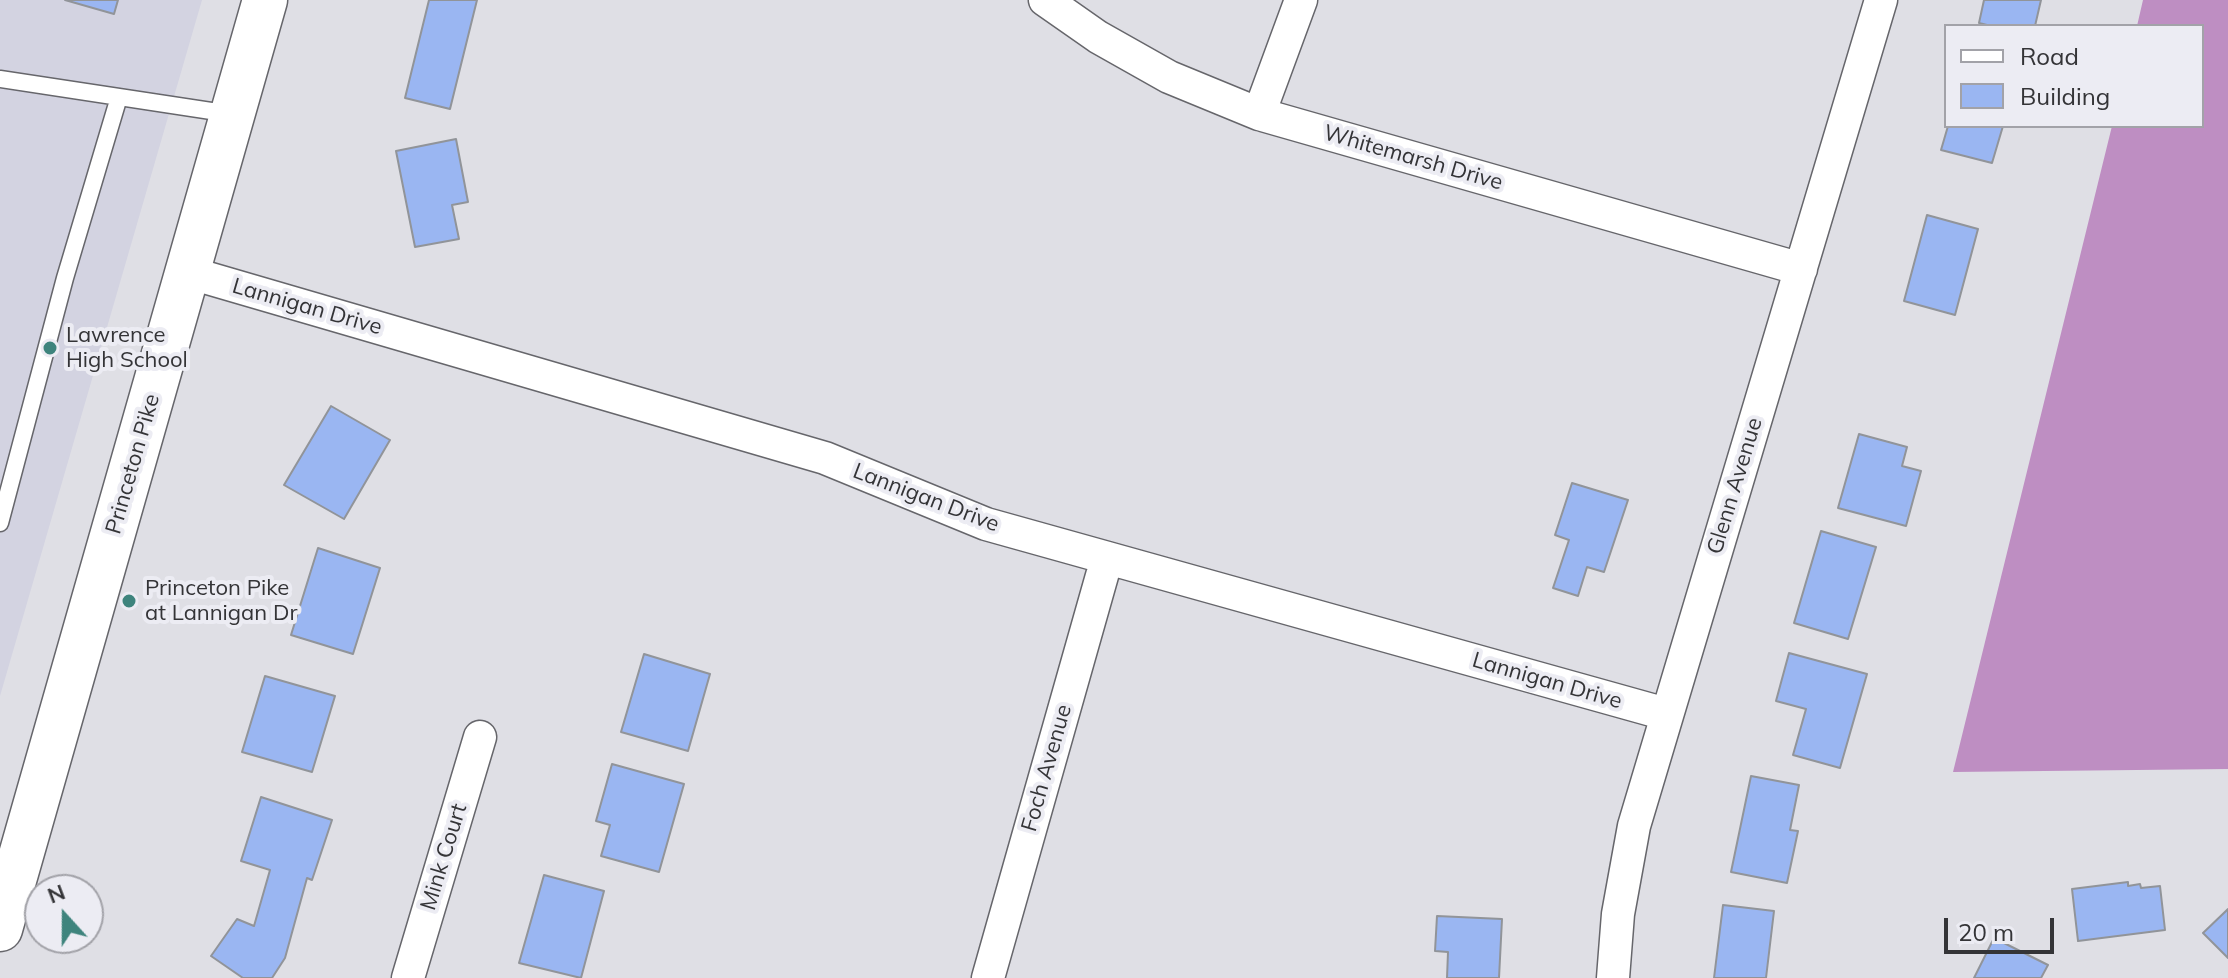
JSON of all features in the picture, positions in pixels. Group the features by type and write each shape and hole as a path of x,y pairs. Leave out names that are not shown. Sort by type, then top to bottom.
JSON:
{"main road":[{"name":"Princeton Pike","path":"0,929 265,0"}],"street":[{"name":"Whitemarsh Drive","path":"1045,0 1098,37 1169,77 1259,114 1801,269"},
{"path":"1259,114 1301,0"},
{"name":"Glenn Avenue","path":"1613,978 1618,914 1634,826 1881,0"},
{"name":"Lannigan Drive","path":"187,272 825,458 986,524 1666,714"},
{"name":"Foch Avenue","path":"988,978 1107,558"},
{"name":"Mink Court","path":"408,978 480,737"}],"lane":[{"path":"0,79 233,114"},
{"path":"0,523 65,278 119,97"}],"shaded area":[{"name":"Lawrence High School","path":"0,0 202,0 0,696"},
{"path":"2143,0 2228,0 2228,769 1953,772 2112,128 2204,128 2204,24 2137,24"}],"building":[{"path":"65,0 118,0 114,14"},
{"path":"429,0 477,0 450,109 405,98"},
{"path":"1984,0 2041,0 2035,24 1979,23"},
{"path":"1947,128 2002,128 1992,163 1941,150"},
{"path":"456,139 468,202 452,205 459,239 415,247 396,151"},
{"path":"1927,215 1978,229 1955,315 1904,301"},
{"path":"331,406 390,440 344,519 284,485"},
{"path":"1859,434 1907,447 1902,466 1921,471 1906,526 1838,508"},
{"path":"1572,483 1628,500 1604,572 1587,567 1578,596 1553,588 1569,540 1555,535"},
{"path":"1821,531 1876,547 1848,639 1794,623"},
{"path":"318,548 380,568 353,654 291,635"},
{"path":"1789,653 1867,674 1840,768 1793,755 1806,709 1776,701"},
{"path":"644,654 710,674 688,751 621,732"},
{"path":"265,676 335,696 312,772 242,752"},
{"path":"612,764 684,784 659,872 601,856 610,825 596,821"},
{"path":"1751,776 1799,785 1790,830 1798,831 1787,883 1731,872"},
{"path":"261,797 332,820 312,880 307,878 285,958 272,978 243,978 211,956 237,919 254,926 270,870 241,861"},
{"path":"544,875 604,891 581,978 519,963"},
{"path":"2128,882 2128,886 2140,884 2141,888 2160,886 2165,930 2078,941 2072,889"},
{"path":"1723,905 1774,911 1766,978 1714,978"},
{"path":"2228,909 2228,958 2203,933"},
{"path":"1437,916 1502,919 1499,978 1447,978 1448,952 1435,951"},
{"path":"1994,938 2048,965 2041,978 1974,978"}],"place":[{"name":"Lawrence High School","path":"50,348"},
{"name":"Princeton Pike at Lannigan Dr","path":"129,601"}]}
